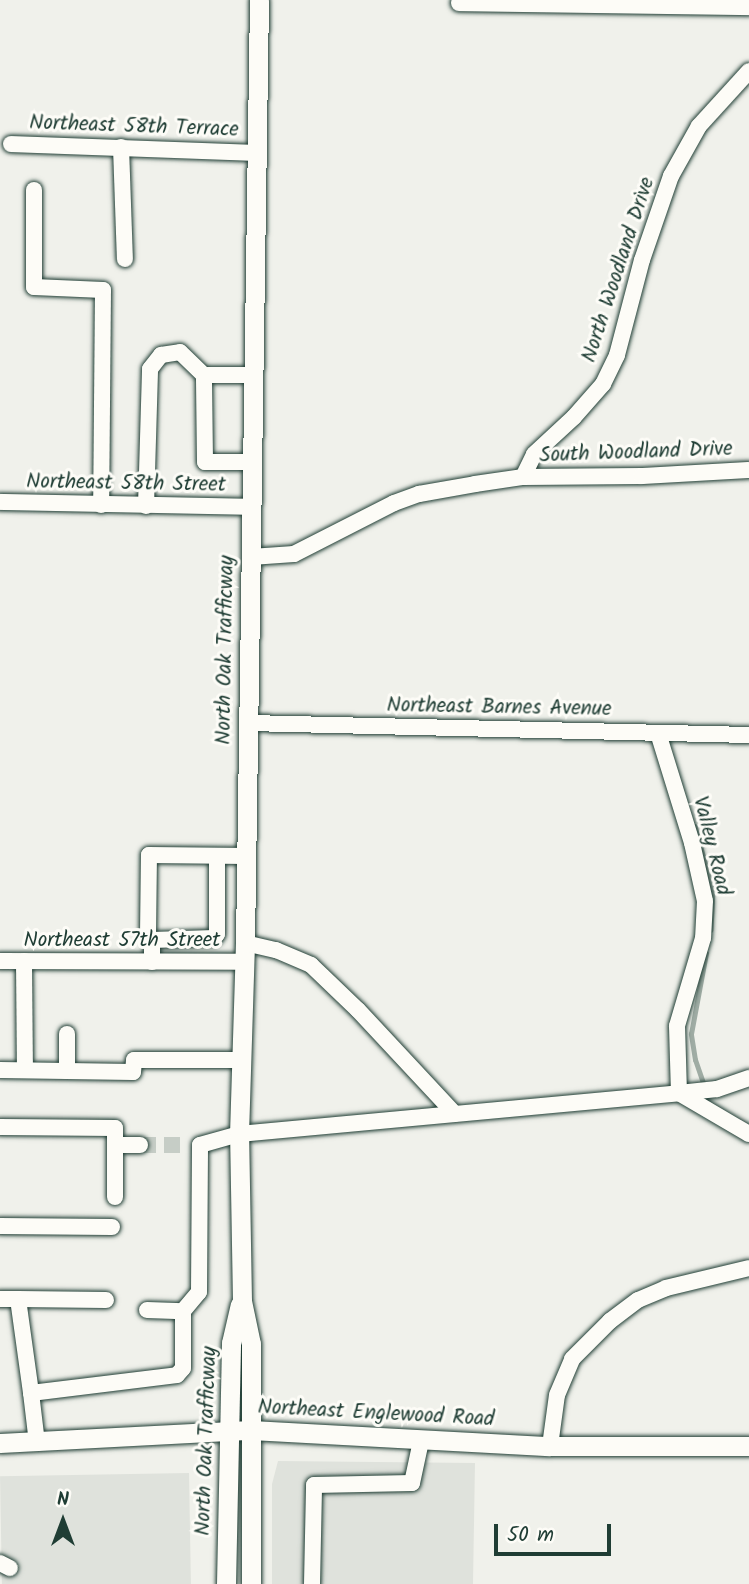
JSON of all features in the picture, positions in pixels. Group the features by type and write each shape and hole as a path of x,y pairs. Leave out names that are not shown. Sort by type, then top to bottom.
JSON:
{"main road":[{"name":"North Oak Trafficway","path":"251,1584 251,1343 242,1301 239,1134 245,952 258,0"},
{"name":"North Oak Trafficway","path":"226,1584 231,1343 242,1301"},
{"name":"Northeast Englewood Road","path":"0,1443 251,1430 550,1446 749,1446"}],"street":[{"path":"460,3 749,7"},
{"name":"North Woodland Drive","path":"523,477 534,454 574,417 603,384 617,355 642,260 671,176 699,126 749,71"},
{"name":"Northeast 58th Terrace","path":"11,144 256,153"},
{"path":"121,147 125,259"},
{"path":"34,190 34,287 103,289 101,505"},
{"path":"146,506 150,369 161,355 180,352 204,375 253,375"},
{"path":"204,375 205,462 252,462"},
{"name":"South Woodland Drive","path":"251,557 294,554 394,503 419,494 523,477 642,476 749,470"},
{"name":"Northeast 58th Street","path":"0,502 251,507"},
{"name":"Northeast Barnes Avenue","path":"248,723 749,735"},
{"name":"Valley Road","path":"658,733 692,843 705,901 703,938 677,1026 680,1093"},
{"path":"152,962 152,940 148,935 149,855 246,856"},
{"path":"152,940 214,938 217,934 217,856"},
{"name":"Northeast 57th Street","path":"0,961 152,962 276,950 312,965 368,1020 455,1114"},
{"path":"24,961 25,1070"},
{"path":"66,1071 67,1034"},
{"path":"0,1070 134,1072 134,1060 242,1060"},
{"path":"31,1392 177,1375 183,1367 183,1311 199,1292 192,1145 239,1134 717,1089 749,1078"},
{"path":"680,1093 749,1134"},
{"path":"0,1127 115,1128 115,1197"},
{"path":"115,1145 140,1145"},
{"path":"0,1226 112,1227"},
{"path":"550,1446 557,1395 572,1359 610,1321 638,1300 666,1287 749,1268"},
{"path":"0,1299 106,1300"},
{"path":"18,1299 37,1443"},
{"path":"147,1310 183,1311"},
{"path":"312,1584 314,1485 412,1483 421,1441"}],"shaded area":[{"path":"278,1461 475,1463 473,1584 272,1584 272,1484"},
{"path":"189,1473 191,1584 2,1584 0,1476"}],"waterway":[{"path":"695,826 713,891 711,930"},
{"path":"703,1083 695,1060 691,1034 706,953"}],"tunnel":[{"path":"140,1145 185,1145"}]}
